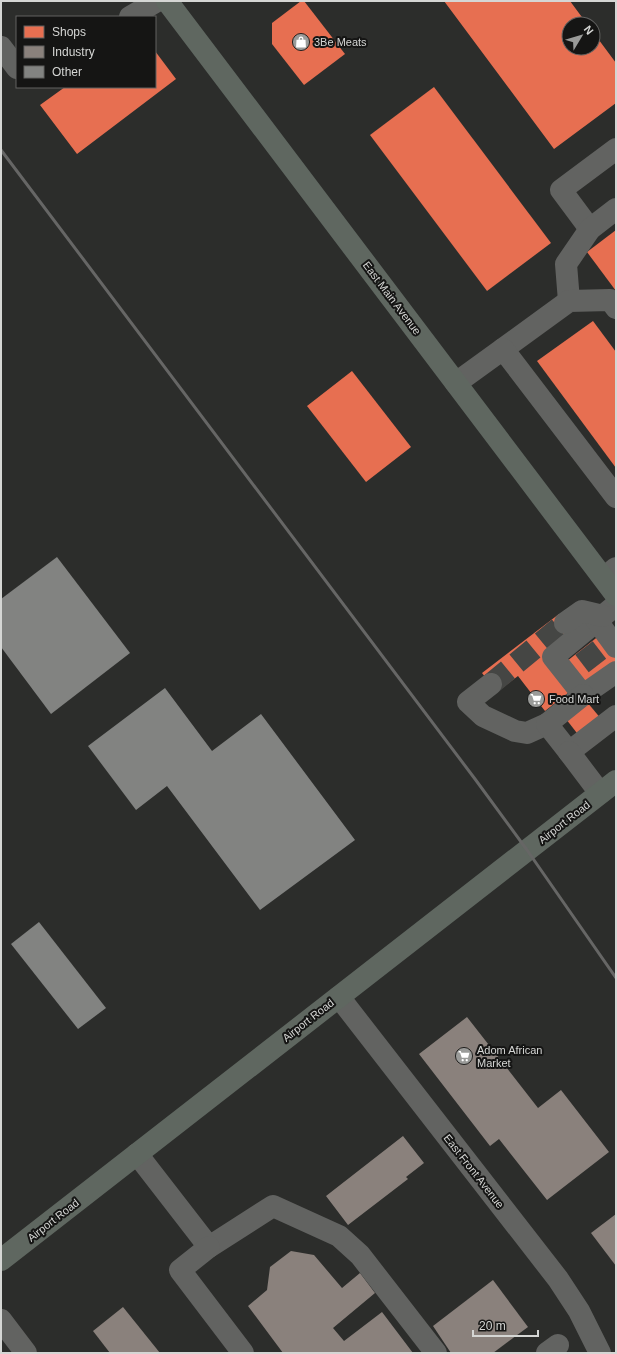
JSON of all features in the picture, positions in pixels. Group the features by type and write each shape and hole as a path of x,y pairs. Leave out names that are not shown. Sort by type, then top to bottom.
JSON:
{"main road":[{"name":"East Main Avenue","path":"167,1 456,383 612,580"},
{"name":"Airport Road","path":"1,1260 338,997 611,787"}],"street":[{"path":"132,16 157,1"},
{"path":"1,47 16,67"},
{"path":"590,228 561,190 616,149"},
{"path":"569,301 566,264 590,228 616,208"},
{"path":"456,383 569,301 610,300 616,308"},
{"path":"503,349 616,497"},
{"path":"583,695 553,657 575,636 582,611 605,614 616,647"},
{"path":"491,684 468,702 483,716 515,731 528,733 547,724 583,695 611,679"},
{"path":"569,752 615,719"},
{"path":"547,724 569,752 611,787"},
{"name":"East Front Avenue","path":"338,997 558,1279 579,1311 600,1353"},
{"path":"137,1154 209,1247"},
{"path":"243,1353 180,1270 209,1247 274,1206 339,1236 360,1255 436,1353"},
{"path":"1,1320 20,1351"}],"building: Shops":[{"path":"301,1 304,1 345,54 304,85 272,44 272,23"},
{"path":"444,1 570,1 581,16 561,16 561,56 601,56 601,43 616,63 616,103 554,149"},
{"path":"156,52 176,79 77,154 40,105 64,88 156,88"},
{"path":"434,87 551,243 487,291 370,135"},
{"path":"616,230 616,291 587,252"},
{"path":"593,321 616,352 616,468 537,361"},
{"path":"352,371 411,447 366,482 307,406"},
{"path":"559,614 572,631 544,652 573,689 545,711 518,676 497,692 482,673"},
{"path":"600,635 616,656 616,665 582,691 562,665"},
{"path":"587,702 602,720 580,737 566,719"}],"building: Industry":[{"path":"467,1017 538,1108 561,1090 609,1152 547,1200 499,1139 490,1146 419,1054"},
{"path":"403,1136 424,1163 406,1177 408,1179 348,1225 326,1196"},
{"path":"616,1214 616,1266 591,1233"},
{"path":"291,1251 314,1255 342,1288 360,1273 375,1293 333,1328 344,1341 382,1312 413,1353 283,1353 248,1306 267,1290 270,1267"},
{"path":"493,1280 528,1327 493,1353 451,1353 433,1326"},
{"path":"123,1307 160,1353 110,1353 93,1331"}],"building: Other":[{"path":"57,557 130,653 51,714 1,647 1,599"},
{"path":"165,688 212,751 261,714 355,840 260,910 167,786 136,810 88,746"},
{"path":"39,922 106,1008 78,1029 11,944"}],"tunnel":[{"path":"491,684 565,623"},
{"path":"584,648 604,674"}],"railway":[{"path":"1,150 475,779 527,850 616,978"}],"place":[{"name":"3Be Meats","path":"301,42"},
{"name":"Food Mart","path":"536,699"},
{"name":"Adom African Market","path":"464,1056"}]}
